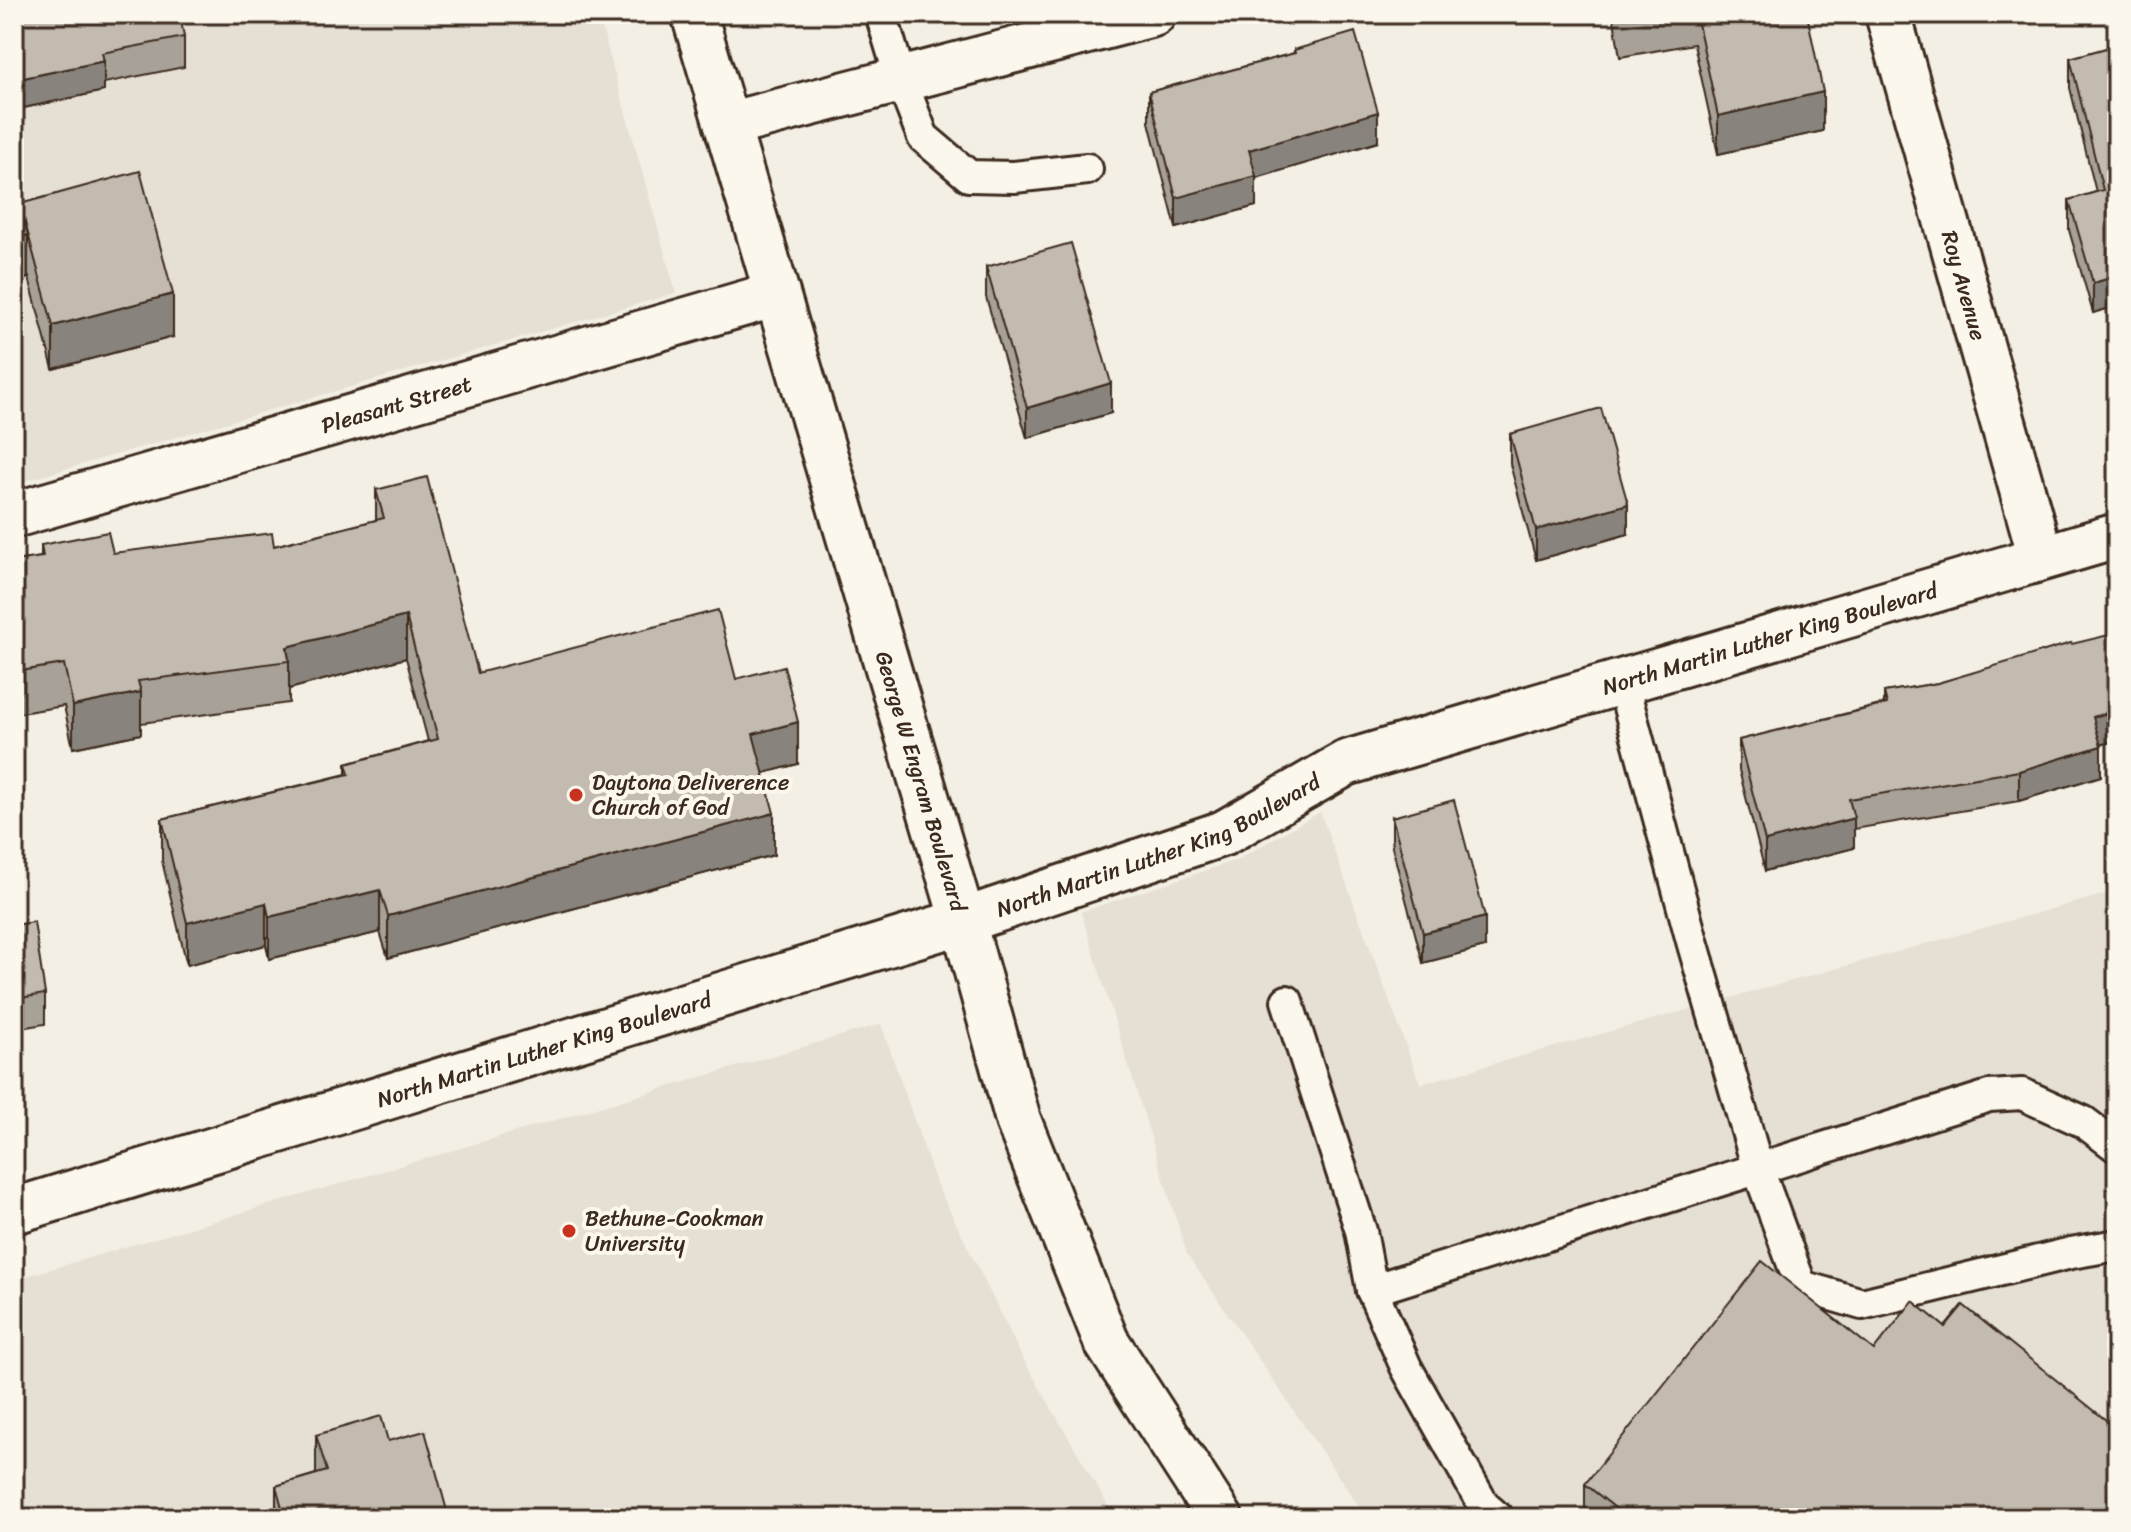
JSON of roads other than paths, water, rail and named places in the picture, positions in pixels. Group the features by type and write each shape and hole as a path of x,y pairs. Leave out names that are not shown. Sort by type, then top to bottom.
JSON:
{"street":[{"name":"George W Engram Boulevard","path":"694,14 963,921 1018,1120 1106,1341 1220,1518"},
{"path":"727,125 1153,14"},
{"name":"Roy Avenue","path":"1888,14 2041,557"},
{"name":"Pleasant Street","path":"14,515 777,294"},
{"name":"North Martin Luther King Boulevard","path":"14,1211 963,921 1224,833 1346,763 2117,536"}],"lane":[{"path":"881,14 901,80 923,137 969,176 1014,177 1087,169"},
{"path":"1622,681 1758,1169 1801,1286 1862,1304 2071,1253 2117,1245"},
{"path":"1287,1001 1361,1231 1372,1290 1406,1367 1484,1506 1498,1518"},
{"path":"1372,1290 1989,1096 2022,1094 2084,1122 2117,1147"}],"place":[{"name":"Daytona Deliverence Church of God","path":"576,795"},
{"name":"Bethune-Cookman University","path":"569,1231"}]}
